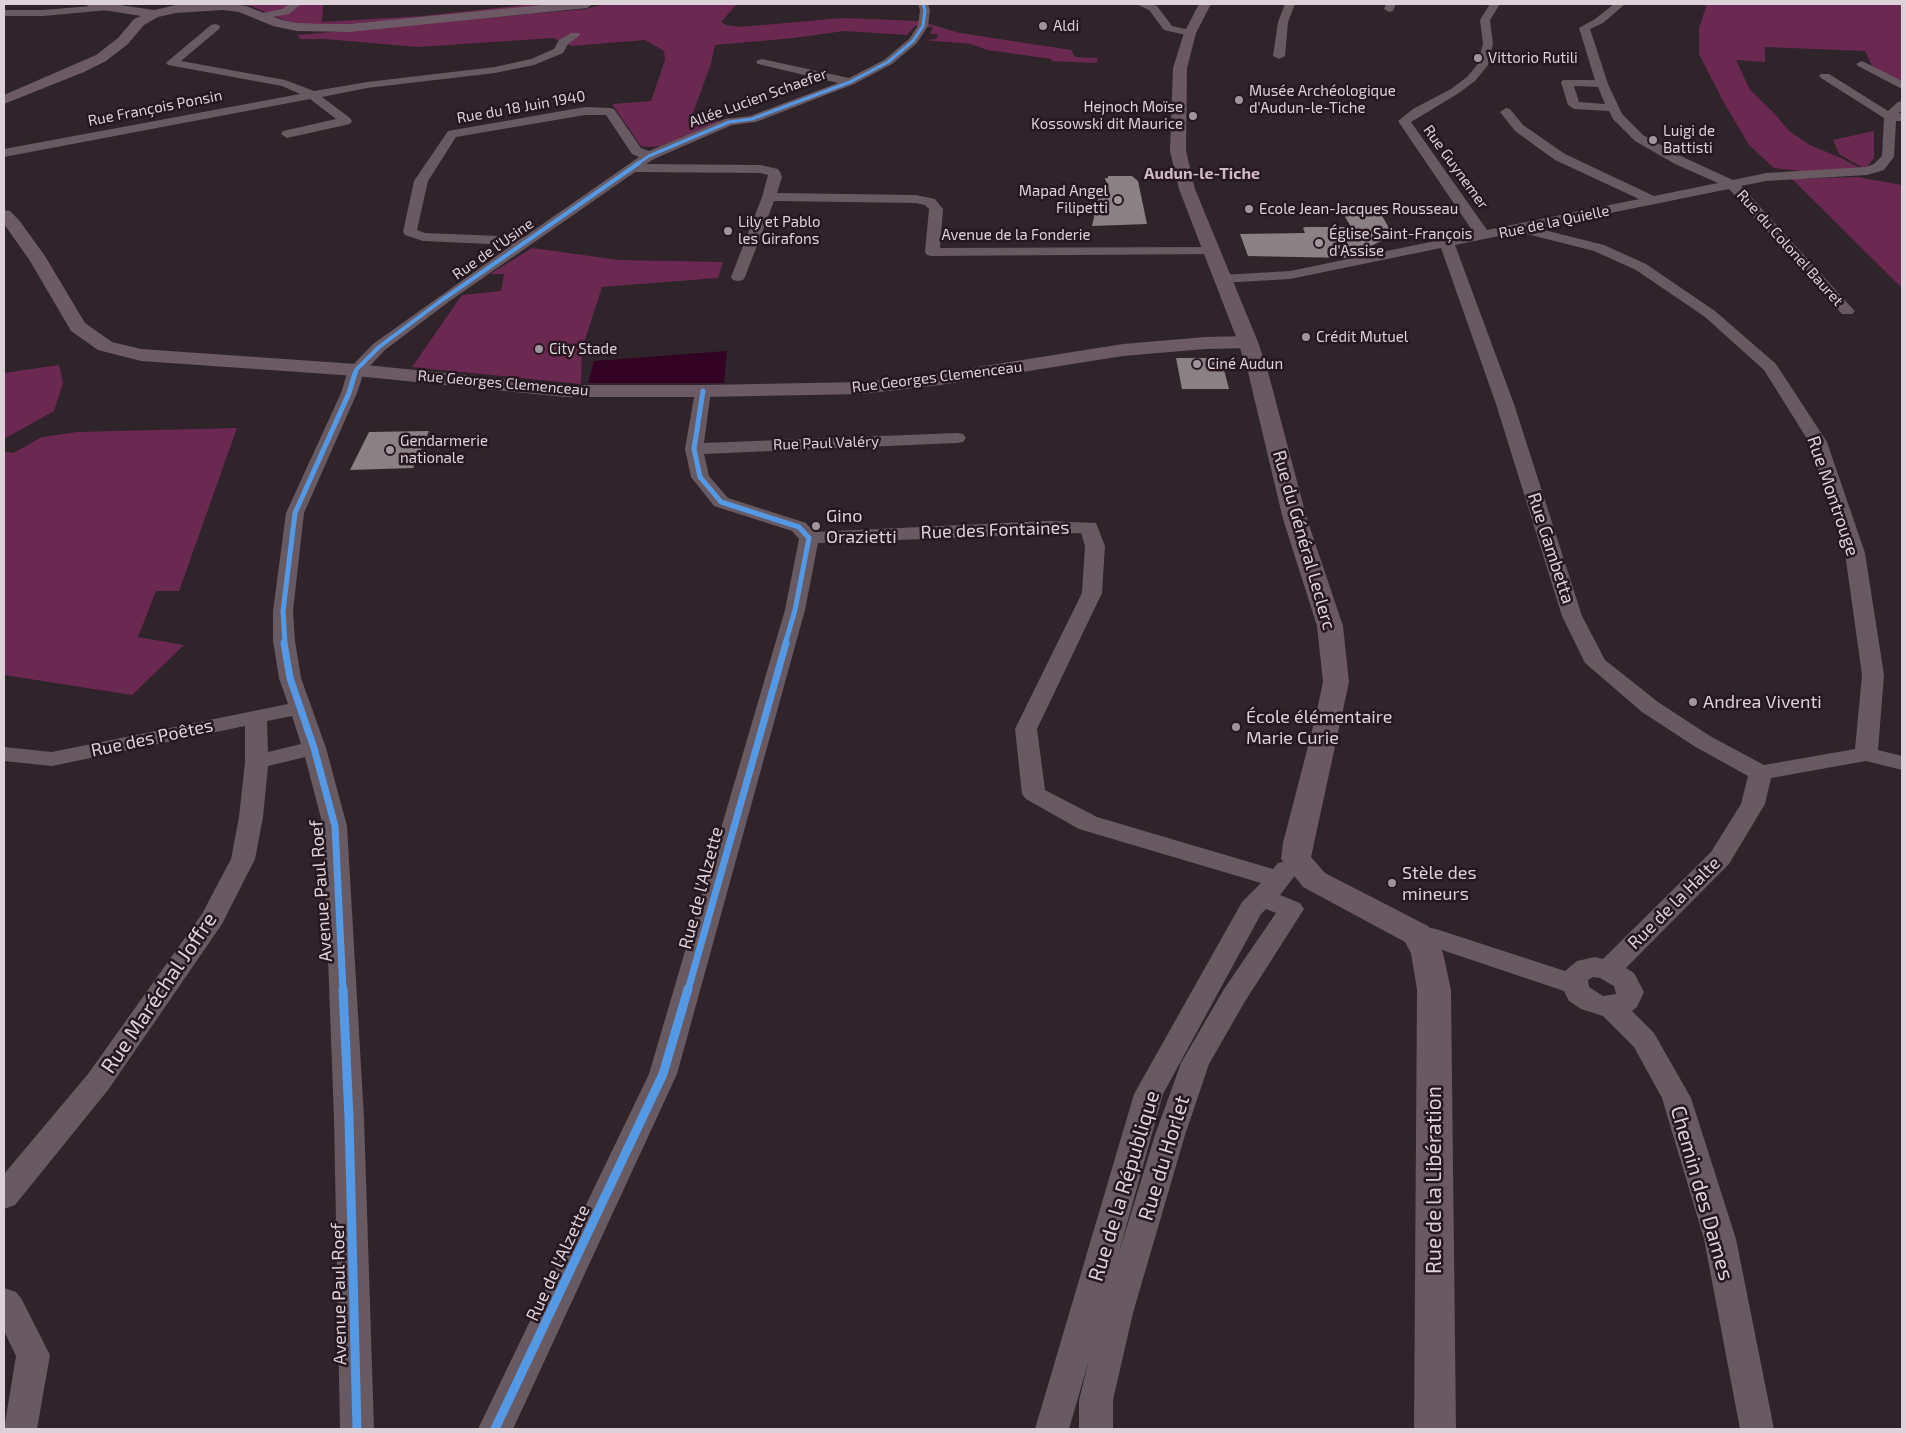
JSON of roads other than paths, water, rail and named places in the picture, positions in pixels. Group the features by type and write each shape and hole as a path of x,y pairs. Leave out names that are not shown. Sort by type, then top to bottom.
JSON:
{"main road":[{"path":"91,4 154,14"},
{"path":"5,98 44,85 101,58 123,41 139,22 154,14 176,9 223,6 242,9 278,23 297,27 349,28 585,4"},
{"name":"Rue du Général Leclerc","path":"1205,4 1190,33 1180,68 1178,151 1187,189 1248,342 1258,372 1294,519 1330,626 1336,682 1329,719 1298,843 1278,879"},
{"name":"Rue Georges Clemenceau","path":"4,215 13,224 39,260 78,327 105,346 141,355 356,370 565,391 703,391 862,388 940,380 1123,350 1204,343 1248,342"},
{"path":"1278,879 1314,880 1417,934"},
{"name":"Rue de la Libération","path":"1417,934 1427,953 1434,990 1435,1429"}],"street":[{"path":"262,16 285,12 296,4"},
{"path":"1141,4 1153,8 1168,28 1190,33"},
{"path":"1280,56 1283,22 1290,4"},
{"name":"Rue Guynemer","path":"1483,236 1476,221 1414,138 1404,121 1455,91 1471,79 1482,65 1488,44 1484,20 1495,4"},
{"path":"1620,4 1599,21 1584,28 1602,84 1617,116 1639,138 1680,161 1732,184"},
{"path":"4,13 43,13 116,7"},
{"name":"Allée Lucien Schaefer","path":"649,156 729,122 752,118 850,82 888,62 913,41 924,26 924,7"},
{"name":"Rue François Ponsin","path":"215,27 172,63 285,83 312,95 346,121 287,134"},
{"name":"Rue François Ponsin","path":"4,153 312,95 392,82 495,70 534,62 559,51 563,42 575,35"},
{"name":"Allée Lucien Schaefer","path":"762,62 850,82"},
{"path":"1862,64 1902,86"},
{"path":"1825,76 1896,117"},
{"path":"1602,84 1567,82 1574,105 1613,108"},
{"path":"1902,105 1894,111 1896,117 1888,157 1902,157"},
{"name":"Rue du 18 Juin 1940","path":"528,241 423,236 410,232 421,181 452,134 585,111 610,112 636,151 649,156"},
{"path":"1506,112 1519,128 1542,146 1595,175 1654,201"},
{"name":"Rue de l'Usine","path":"356,370 379,347 442,300 649,156"},
{"name":"Rue de la Quielle","path":"1222,279 1290,275 1766,177 1850,174 1867,171 1879,167 1888,157"},
{"path":"632,168 760,169 773,172 775,177 769,197 738,277"},
{"name":"Rue du Colonel Bauret","path":"1732,184 1847,312"},
{"name":"Avenue de la Fonderie","path":"769,197 916,199 930,202 936,209 932,252 1211,251"},
{"name":"Rue Montrouge","path":"1564,220 1599,248"},
{"name":"Rue Montrouge","path":"1520,229 1599,248 1641,268 1710,314 1770,367 1818,442 1855,553 1873,674 1866,754"},
{"name":"Rue Gambetta","path":"1446,244 1505,404 1572,616 1596,663 1650,707 1702,741 1761,773"},
{"name":"Avenue Paul Roef","path":"356,370 349,393 295,513 284,611 284,633 290,678 314,748 335,826 349,1118 357,1429"},
{"path":"703,391 694,449 700,477 721,502 746,512 799,527 809,538"},
{"name":"Rue Paul Valéry","path":"694,449 957,438"},
{"name":"Rue des Fontaines","path":"809,538 1048,527 1089,527 1095,546 1092,593 1026,729 1034,794 1088,822 1278,879"},
{"name":"Rue de l'Alzette","path":"495,1429 663,1074 795,610 809,538"},
{"name":"Rue des Poêtes","path":"4,754 52,759 299,708"},
{"name":"Rue Maréchal Joffre","path":"4,1196 98,1082 213,918 243,859 252,817 257,762 256,717"},
{"path":"257,762 314,748"},
{"path":"1761,773 1866,754 1902,763"},
{"name":"Rue de la Halte","path":"1608,970 1720,858 1753,804 1761,773"},
{"name":"Rue du Horlet","path":"1096,1429 1096,1400 1117,1313 1170,1135 1195,1062 1234,996 1285,920 1290,908 1278,879"},
{"name":"Rue de la République","path":"1052,1429 1149,1094 1251,908 1278,879"},
{"path":"1417,934 1436,938 1574,984"},
{"path":"1595,967 1608,970 1624,980 1630,992 1627,1000 1621,1004 1611,1006 1591,1002 1579,994 1574,984 1575,976 1586,968 1595,967"},
{"name":"Chemin des Dames","path":"1611,1006 1644,1040 1676,1098 1720,1239 1757,1429"},
{"path":"4,1302 9,1308 33,1355 20,1429"}],"place":[{"name":"Aldi","path":"1043,26"},
{"name":"Vittorio Rutili","path":"1478,58"},
{"name":"Musée Archéologique d'Audun-le-Tiche","path":"1239,100"},
{"name":"Hejnoch Moïse Kossowski dit Maurice","path":"1193,116"},
{"name":"Luigi de Battisti","path":"1653,140"},
{"name":"Mapad Angel Filipetti","path":"1118,200"},
{"name":"Ecole Jean-Jacques Rousseau","path":"1249,209"},
{"name":"Lily et Pablo les Girafons","path":"728,231"},
{"name":"Église Saint-François d'Assise","path":"1319,243"},
{"name":"Crédit Mutuel","path":"1306,337"},
{"name":"City Stade","path":"539,349"},
{"name":"Ciné Audun","path":"1197,364"},
{"name":"Gendarmerie nationale","path":"390,450"},
{"name":"Gino Orazietti","path":"816,526"},
{"name":"Andrea Viventi","path":"1693,702"},
{"name":"École élémentaire Marie Curie","path":"1236,727"},
{"name":"Stèle des mineurs","path":"1392,883"}],"district":[{"name":"Audun-le-Tiche","path":"1202,174"}]}
